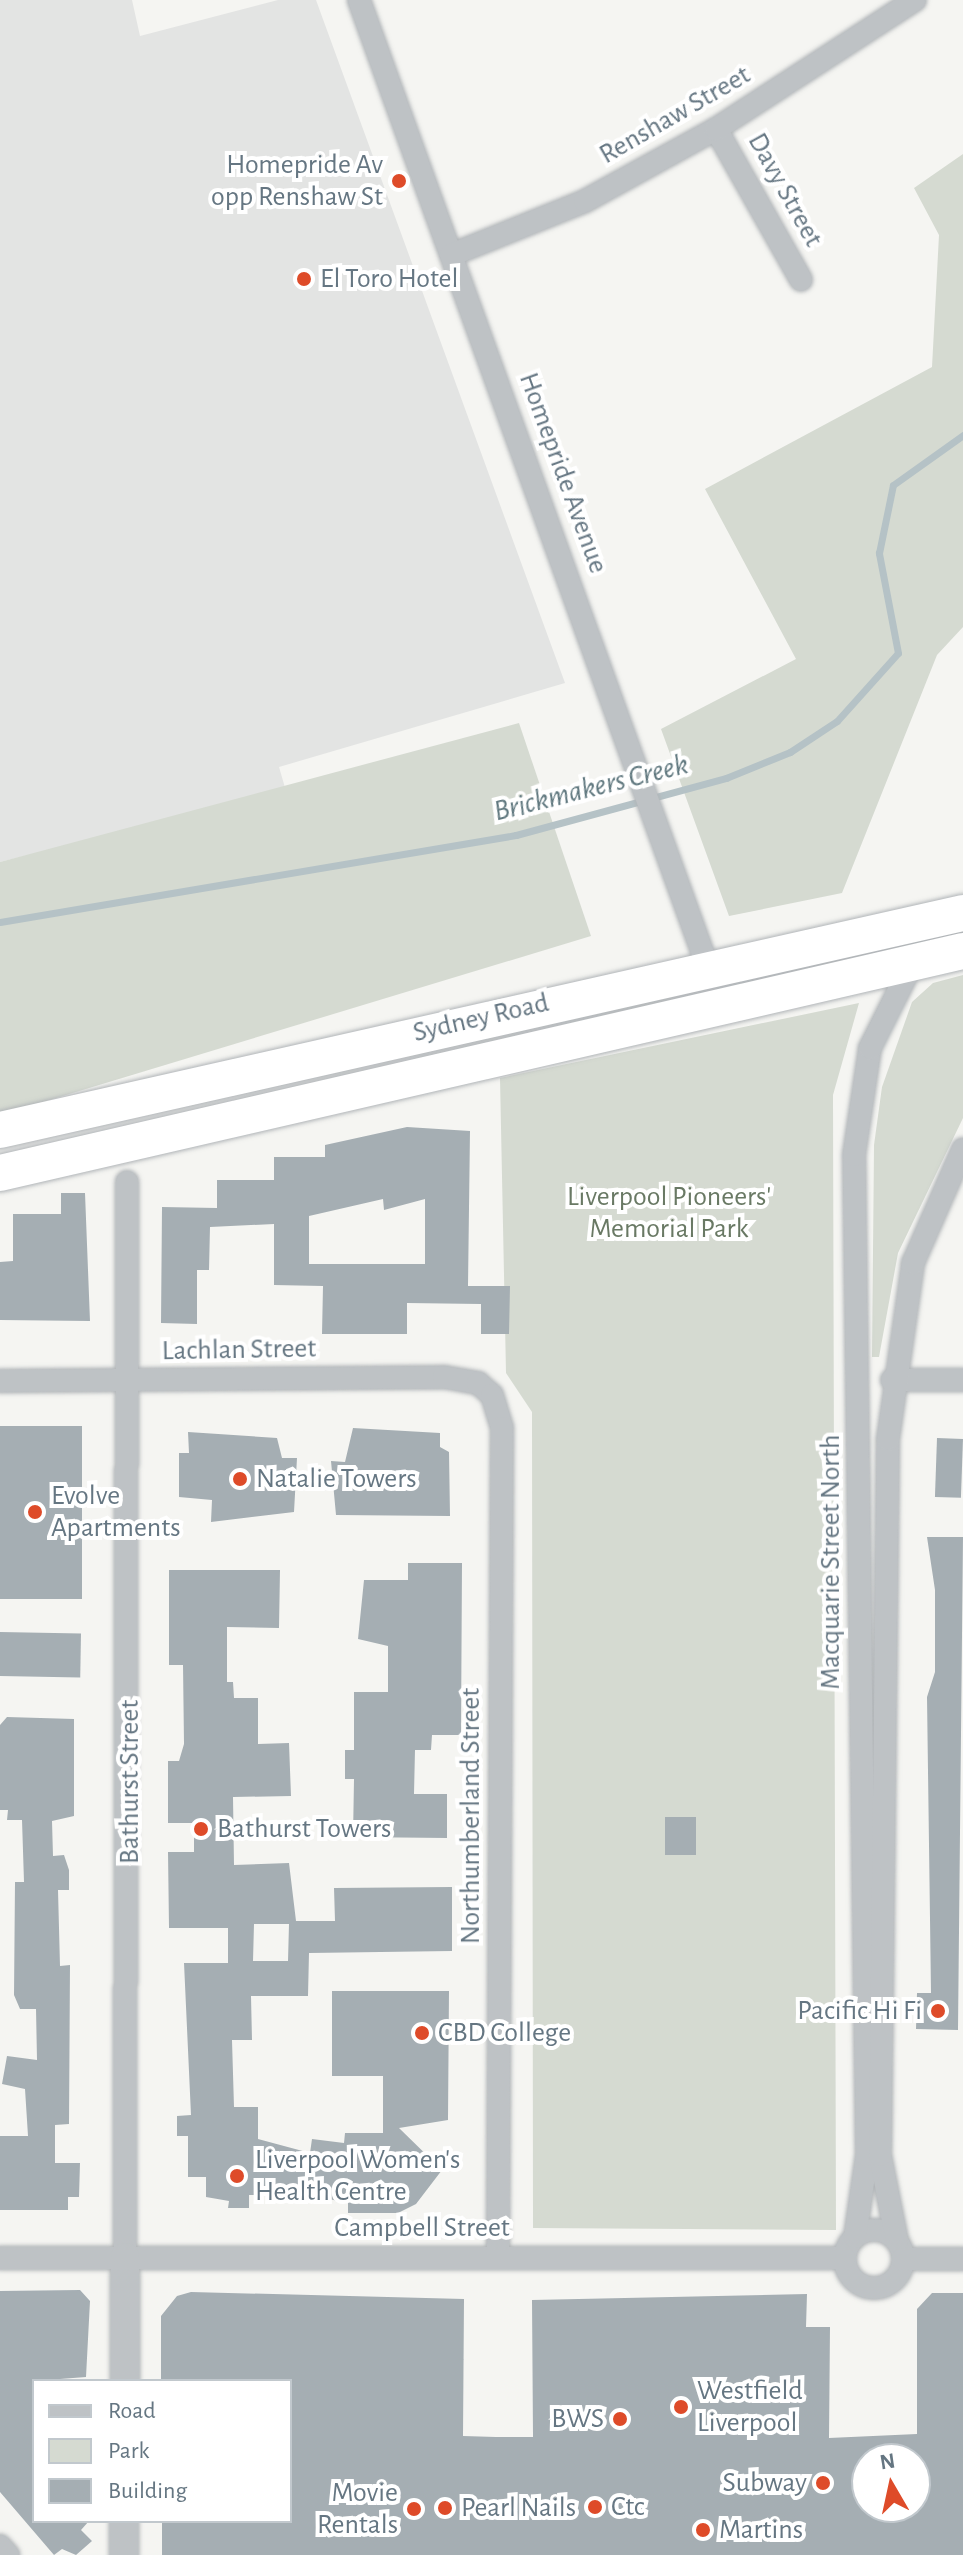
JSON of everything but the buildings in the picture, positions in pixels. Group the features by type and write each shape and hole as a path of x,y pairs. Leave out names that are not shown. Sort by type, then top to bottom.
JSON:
{"highway":[{"name":"Sydney Road","path":"0,1130 708,968 963,913"},
{"name":"Sydney Road","path":"0,1173 718,1004 963,951"},
{"path":"708,968 718,1004"}],"street":[{"name":"Homepride Avenue","path":"359,0 645,786 708,968"},
{"name":"Renshaw Street","path":"451,255 585,201 716,129 915,0"},
{"name":"Davy Street","path":"716,129 801,280"},
{"name":"Macquarie Street North","path":"855,2237 867,2155 854,1155 870,1048 910,963 963,924"},
{"name":"Macquarie Street North","path":"900,2250 880,2155 892,1380 913,1263 963,1149"},
{"name":"Bathurst Street","path":"125,2379 127,1182"},
{"path":"892,1380 963,1380"},
{"name":"Lachlan Street","path":"0,1381 478,1383"},
{"name":"Northumberland Street","path":"478,1383 500,1410 502,1428 498,2258"},
{"path":"900,2250 898,2277 872,2289 855,2282 844,2258 855,2237 882,2231 900,2250 963,2259"},
{"name":"Campbell Street","path":"0,2258 844,2258"},
{"path":"124,2523 124,2555"},
{"path":"0,2546 8,2555"}],"shaded area":[{"path":"0,0 132,0 140,36 278,0 316,0 565,683 279,767 286,791 0,862"}],"green space":[{"path":"963,154 963,627 937,655 842,893 729,916 661,729 796,659 705,489 932,367 939,235 914,188"},
{"path":"519,723 591,936 0,1115 0,862"},
{"path":"963,975 963,1118 898,1253 879,1357 872,1357 874,1145 882,1087 912,1002 933,983"},
{"name":"Liverpool Pioneers' Memorial Park","path":"859,1003 833,1095 836,2230 533,2228 532,1412 506,1373 500,1078"}],"waterway":[{"name":"Brickmakers Creek","path":"0,922 516,835 726,778 790,752 837,721 898,653 879,553 893,485 963,435"}],"place":[{"name":"Homepride Av opp Renshaw St","path":"399,181"},
{"name":"El Toro Hotel","path":"304,279"},
{"name":"Natalie Towers","path":"240,1479"},
{"name":"Evolve Apartments","path":"35,1512"},
{"name":"Bathurst Towers","path":"201,1829"},
{"name":"Pacific Hi Fi","path":"938,2011"},
{"name":"CBD College","path":"422,2033"},
{"name":"Liverpool Women's Health Centre","path":"237,2176"},
{"name":"Westfield Liverpool","path":"681,2407"},
{"name":"BWS","path":"620,2419"},
{"name":"Subway","path":"823,2483"},
{"name":"Ctc","path":"595,2507"},
{"name":"Pearl Nails","path":"445,2508"},
{"name":"Movie Rentals","path":"414,2509"},
{"name":"Martins","path":"703,2530"}]}
